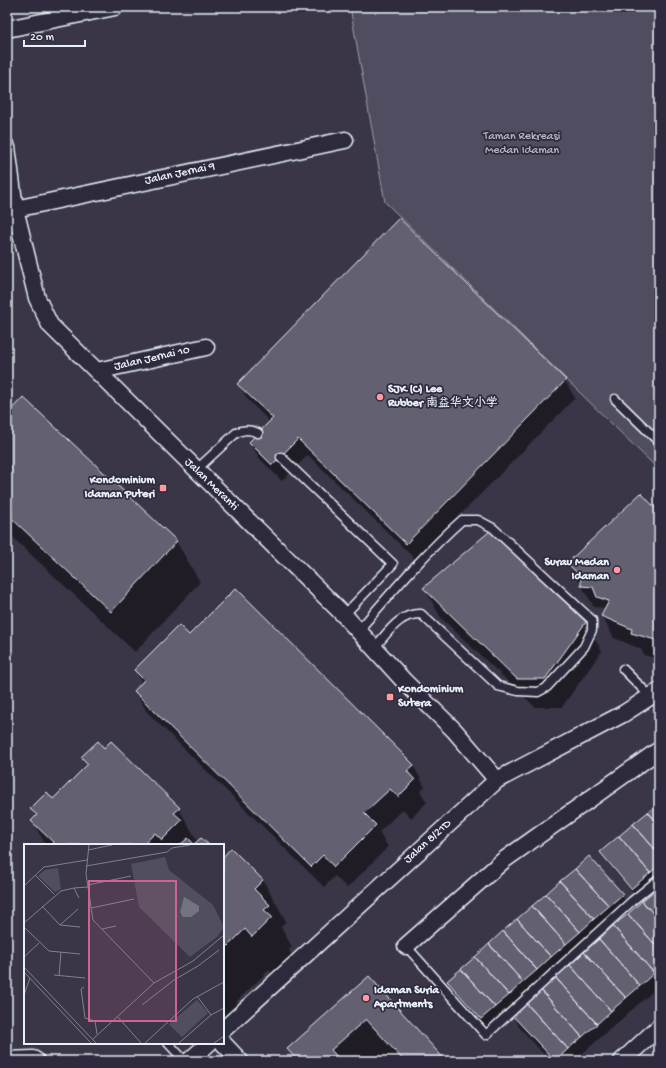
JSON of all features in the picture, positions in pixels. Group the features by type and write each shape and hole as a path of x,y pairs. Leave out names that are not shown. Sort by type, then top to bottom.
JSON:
{"street":[{"path":"7,28 115,7"},
{"name":"Jalan Jernai 9","path":"15,209 345,140"},
{"name":"Jalan Meranti","path":"7,147 15,209 37,298 50,325 344,615 454,730 497,780"},
{"name":"Jalan Jernai 10","path":"97,371 206,347"},
{"name":"Jalan 8/21D","path":"224,1029 497,780 623,714 654,694"},
{"path":"406,946 504,860 659,750"},
{"path":"622,1061 659,1027"},
{"path":"189,1061 207,1044"},
{"path":"224,1044 240,1061"},
{"path":"7,1060 34,1059 36,1061"}],"lane":[{"path":"615,399 659,442"},
{"path":"196,470 236,433 243,430 252,430 258,433"},
{"path":"281,457 393,564 344,615"},
{"path":"358,630 407,576 462,520 478,520 493,528 592,620 592,630 584,647 547,688 538,692 518,691 498,686 421,614 410,614 399,621 374,648"},
{"path":"624,669 654,694"},
{"path":"406,946 486,1035 626,906 659,879"},
{"path":"169,1044 185,1061"}],"green space":[{"name":"Taman Rekreasi Medan Idaman","path":"350,7 659,7 659,470 385,202"}],"building":[{"name":"SJK (C) Lee Rubber 南益华文小学","path":"399,218 566,380 406,544 298,439 272,465 249,442 273,418 237,384"},
{"path":"23,397 177,541 111,612 7,514 7,414"},
{"name":"Surau Medan Idaman","path":"641,493 659,512 659,641 631,633 632,629 601,616 609,601 597,597 593,587 581,586 581,577 567,563"},
{"path":"490,531 586,622 545,679 517,679 423,588"},
{"path":"236,588 414,765 407,771 415,780 398,797 390,789 364,813 376,825 334,867 323,855 311,867 134,691 144,680 134,670 179,625 189,635"},
{"path":"98,741 104,748 111,741 180,808 174,813 182,820 162,840 155,833 144,844 55,844 31,821 37,815 30,809 47,792 53,799 88,764 81,757"},
{"path":"659,803 659,825 648,812"},
{"path":"648,812 659,825 659,854 633,824"},
{"path":"633,824 659,854 659,865 650,873 619,836"},
{"path":"619,836 650,873 631,889 600,852"},
{"path":"188,838 194,844 181,844"},
{"path":"201,838 208,844 194,844"},
{"path":"231,848 263,880 254,889 270,905 264,910 272,917 252,937 245,929 224,950 224,856"},
{"path":"589,856 623,894 609,906 575,869"},
{"path":"575,869 609,906 594,919 560,881"},
{"path":"560,881 594,919 580,932 546,894"},
{"path":"656,889 659,891 659,920 642,901"},
{"path":"546,894 580,932 566,944 532,906"},
{"path":"642,901 659,920 659,949 628,914"},
{"path":"532,906 566,944 551,957 517,919"},
{"path":"628,914 659,949 659,969 654,973 613,926"},
{"path":"517,919 551,957 537,970 503,931"},
{"path":"613,926 654,973 640,986 599,939"},
{"path":"503,931 537,970 523,982 489,944"},
{"path":"599,939 640,986 626,998 584,952"},
{"path":"489,944 523,982 509,995 475,957"},
{"path":"584,952 626,998 611,1011 570,965"},
{"path":"475,957 509,995 495,1007 461,969"},
{"path":"570,965 611,1011 597,1024 555,977"},
{"path":"461,969 495,1007 481,1019 447,981"},
{"name":"Idaman Suria Apartments","path":"369,976 446,1061 404,1061 366,1019 331,1050 341,1061 298,1061 287,1049"},
{"path":"555,977 597,1024 582,1037 541,990"},
{"path":"541,990 582,1037 568,1049 526,1003"},
{"path":"526,1003 568,1049 555,1061 512,1015"}],"place":[{"name":"SJK (C) Lee Rubber 南益华文小学","path":"380,397"},
{"name":"Kondominium Idaman Puteri","path":"163,488"},
{"name":"Surau Medan Idaman","path":"617,570"},
{"name":"Kondominium Sutera","path":"390,697"},
{"name":"Idaman Suria Apartments","path":"366,998"}]}
